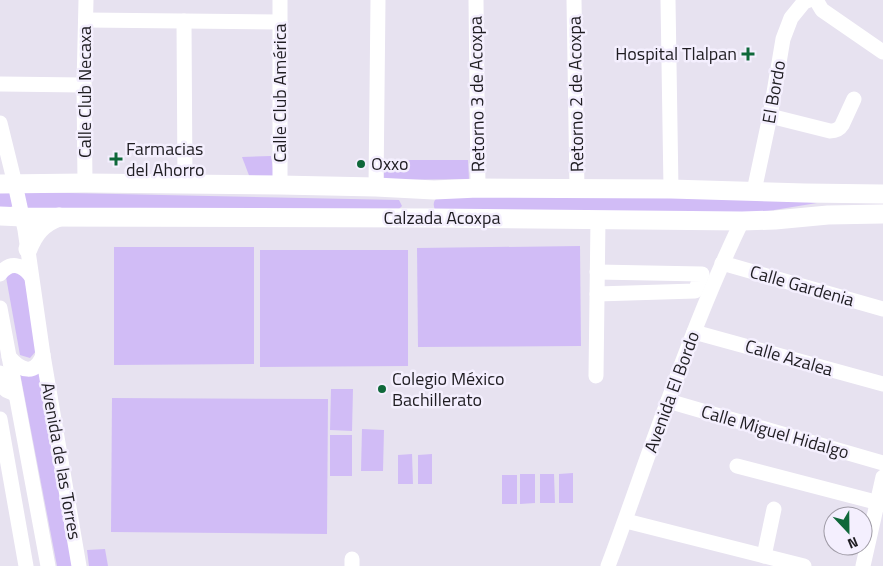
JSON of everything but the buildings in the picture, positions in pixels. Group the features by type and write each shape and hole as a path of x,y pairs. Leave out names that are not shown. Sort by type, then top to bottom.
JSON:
{"main road":[{"name":"Calzada Acoxpa","path":"8,184 280,185 434,190 478,188 671,189 883,194"},
{"path":"754,192 795,184 883,184"},
{"path":"397,218 408,211 410,204 405,189"},
{"path":"434,190 424,203 434,218"},
{"name":"Calzada Acoxpa","path":"0,216 775,220 828,215 883,214"},
{"path":"28,249 33,236 38,230 48,222 60,217"},
{"path":"775,220 806,226 883,226"}],"street":[{"name":"Calle Club Necaxa","path":"85,183 84,85 86,0"},
{"name":"Calle Club América","path":"280,0 280,185"},
{"path":"376,187 378,0"},
{"name":"Retorno 3 de Acoxpa","path":"476,0 478,188"},
{"name":"Retorno 2 de Acoxpa","path":"574,0 577,189"},
{"path":"668,0 671,189"},
{"name":"El Bordo","path":"754,192 770,116 783,39 791,18 804,2 809,0"},
{"path":"816,0 822,10 883,52"},
{"path":"86,20 280,22"},
{"path":"184,21 185,185"},
{"path":"0,84 84,85"},
{"path":"770,116 835,131 840,129 854,99"},
{"name":"Avenida de las Torres","path":"0,123 8,184 23,217 43,355 79,566"},
{"path":"596,376 598,219"},
{"name":"Avenida El Bordo","path":"608,566 694,332 742,220"},
{"name":"Calle Gardenia","path":"722,263 883,309"},
{"path":"0,274 7,268 16,266 25,268 31,276"},
{"path":"597,272 702,274 695,291 597,294"},
{"name":"Avenida de las Torres","path":"0,308 48,566"},
{"name":"Calle Azalea","path":"694,332 883,384"},
{"name":"Avenida de las Torres","path":"9,358 19,367 29,369 40,364 43,355"},
{"path":"0,373 6,390 16,394"},
{"name":"Calle Miguel Hidalgo","path":"668,401 883,463"},
{"path":"0,419 26,566"},
{"path":"737,466 880,503"},
{"path":"863,566 880,503 883,477"},
{"path":"764,556 774,509"},
{"path":"626,521 804,566"}],"shaded area":[{"path":"271,156 275,181 250,178 242,157"},
{"path":"383,160 468,160 469,179 384,180"},
{"path":"0,189 11,192 13,205 10,208 0,210"},
{"path":"22,192 399,200 402,206 395,213 26,208"},
{"path":"746,196 817,203 738,216 435,210 434,204 438,197"},
{"path":"580,246 581,346 418,347 417,248"},
{"path":"114,247 254,247 254,364 114,365"},
{"path":"260,250 408,250 408,366 260,367"},
{"path":"15,269 24,275 37,350 30,358 20,355 6,277"},
{"path":"42,370 74,566 57,566 20,373"},
{"path":"331,389 353,389 352,431 330,430"},
{"path":"112,398 328,399 327,534 111,532"},
{"path":"362,429 384,430 383,471 361,471"},
{"path":"330,435 352,435 352,476 330,476"},
{"path":"412,454 413,484 398,484 398,455"},
{"path":"432,454 432,484 418,484 418,455"},
{"path":"573,473 573,503 559,503 559,474"},
{"path":"520,474 535,474 535,503 520,504"},
{"path":"540,474 554,474 555,503 540,503"},
{"path":"502,475 517,475 517,504 502,504"},
{"path":"105,549 108,566 89,566 87,550"}],"place":[{"name":"Hospital Tlalpan","path":"748,54"},
{"name":"Farmacias del Ahorro","path":"116,159"},
{"name":"Oxxo","path":"361,164"},
{"name":"Colegio México Bachillerato","path":"382,389"}]}
